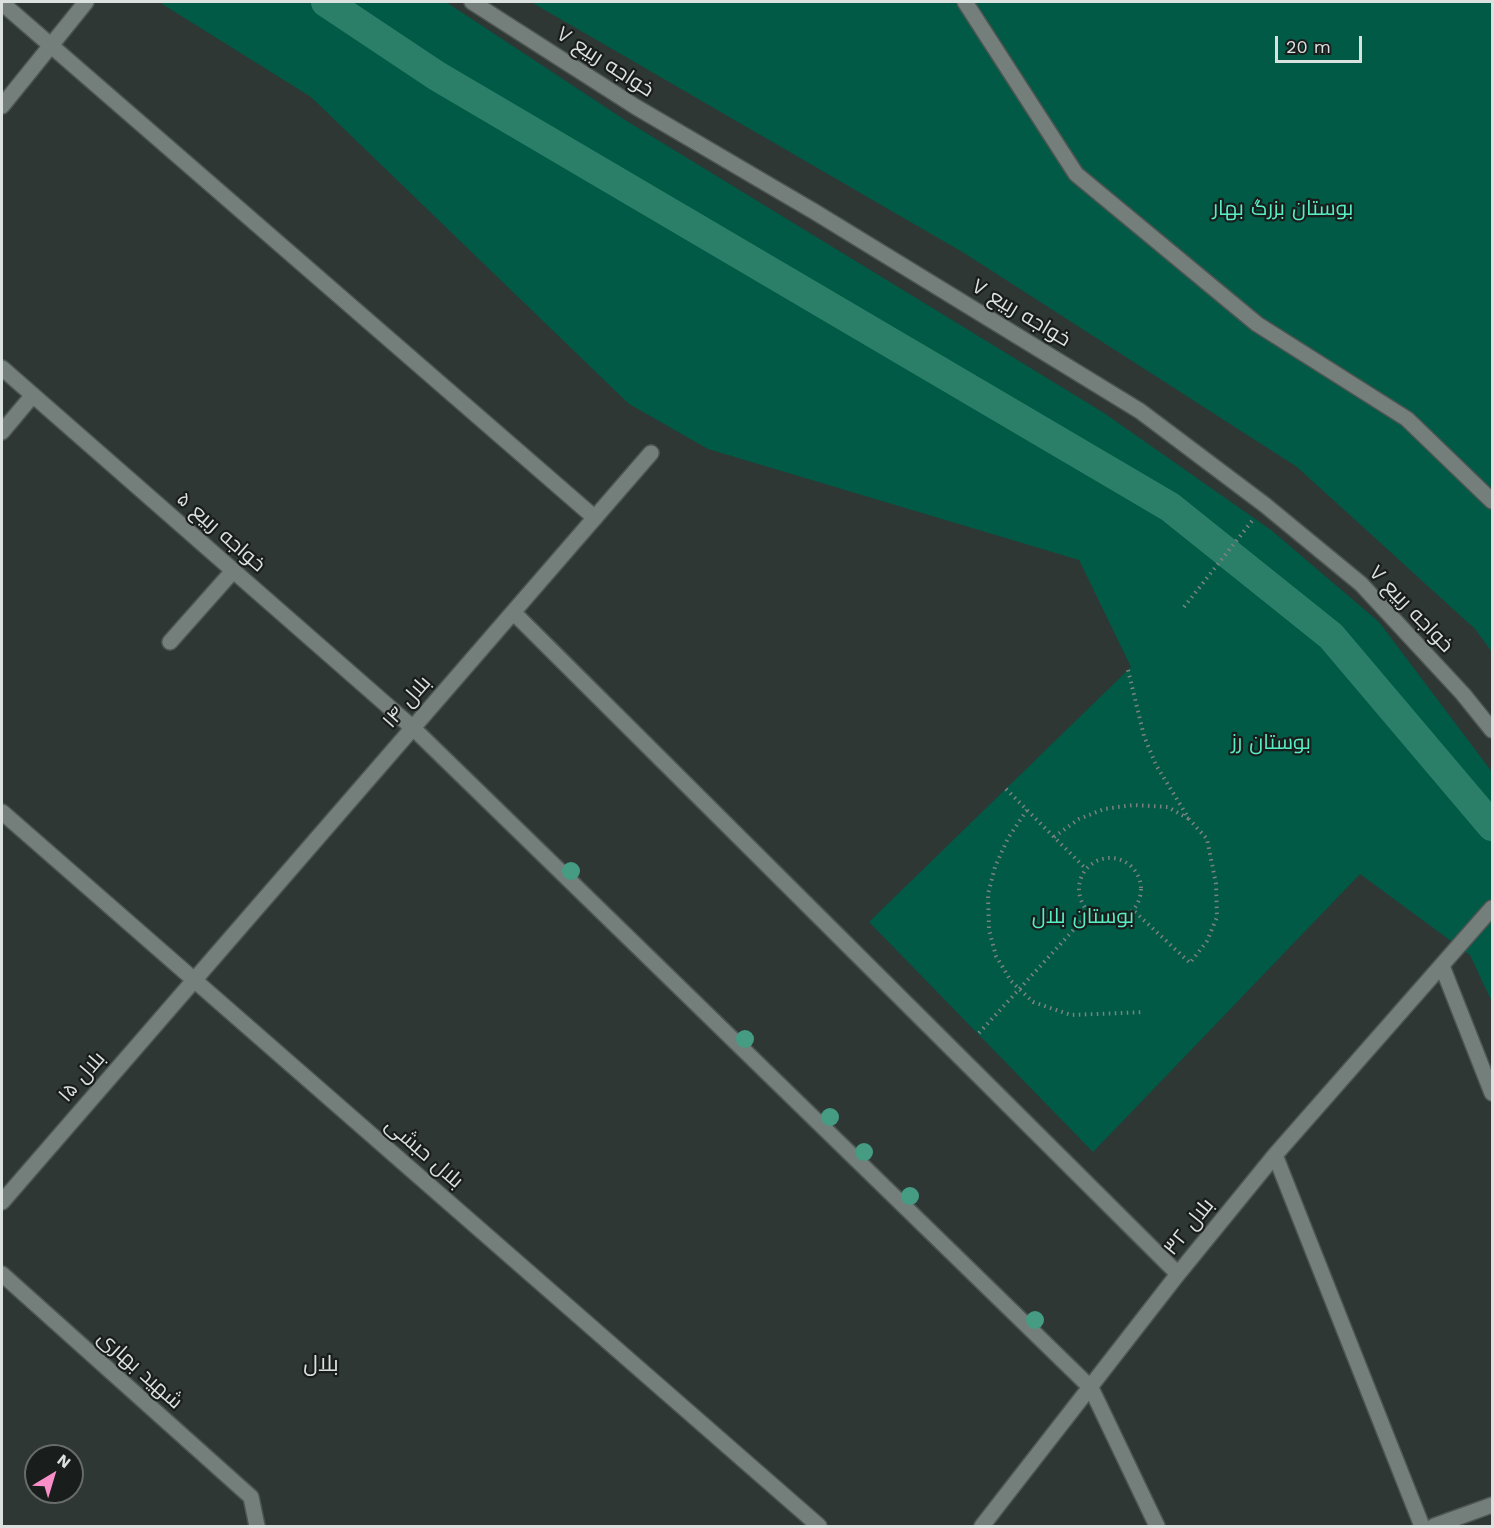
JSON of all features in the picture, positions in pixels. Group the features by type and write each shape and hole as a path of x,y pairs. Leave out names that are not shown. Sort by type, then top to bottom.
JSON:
{"street":[{"path":"2,106 86,2"},
{"name":"خواجه ربیع ۷","path":"472,2 636,107 815,212 1140,411 1265,505 1361,584 1463,694 1492,730"},
{"path":"965,2 1076,174 1257,324 1407,419 1492,501"},
{"path":"2,3 595,518"},
{"name":"خواجه ربیع ۵","path":"2,368 412,728 1091,1388"},
{"path":"2,432 33,395"},
{"name":"بلال ۱۴","path":"195,979 651,453"},
{"path":"170,642 233,571"},
{"path":"513,612 1178,1274"},
{"name":"بلال حبشی","path":"2,812 819,1527"},
{"name":"بلال ۳۲","path":"982,1527 1178,1274 1275,1155 1492,908"},
{"path":"1442,966 1492,1093"},
{"name":"بلال ۱۵","path":"2,1202 195,979"},
{"path":"1275,1155 1422,1527"},
{"name":"شهید بهاری","path":"2,1274 251,1497 257,1527"},
{"path":"1091,1388 1157,1527"},
{"path":"1434,1527 1492,1505"}],"path":[{"path":"1184,607 1239,537"},
{"path":"1128,670 1144,736 1156,765 1189,819 1207,839 1216,884 1217,917 1207,941 1190,963 1134,910"},
{"path":"1006,789 1085,868"},
{"path":"1054,837 1079,819 1104,809 1133,805 1168,807 1189,819"},
{"path":"1027,810 1008,838 995,867 988,894 989,930 996,956 1011,981 1034,1002 1071,1015 1144,1012"},
{"path":"1109,856 1132,865 1143,887 1134,910 1113,921 1089,914 1078,891 1085,868 1109,856"},
{"path":"979,1033 1089,914"}],"green space":[{"name":"بوستان رز","path":"159,2 446,2 625,120 1104,413 1271,530 1379,622 1492,772 1492,1002 1470,955 1360,874 1093,1152 869,922 1131,667 1079,560 708,449 629,404 311,97"},
{"name":"بوستان بزرگ بهار","path":"531,2 1492,2 1492,652 1475,629 1297,467 964,253"}],"waterway":[{"path":"326,2 437,76 1170,507 1331,636 1492,826"}],"district":[{"name":"بلال","path":"321,1365"}],"park label":[{"name":"بوستان بلال","path":"1083,917"}]}
